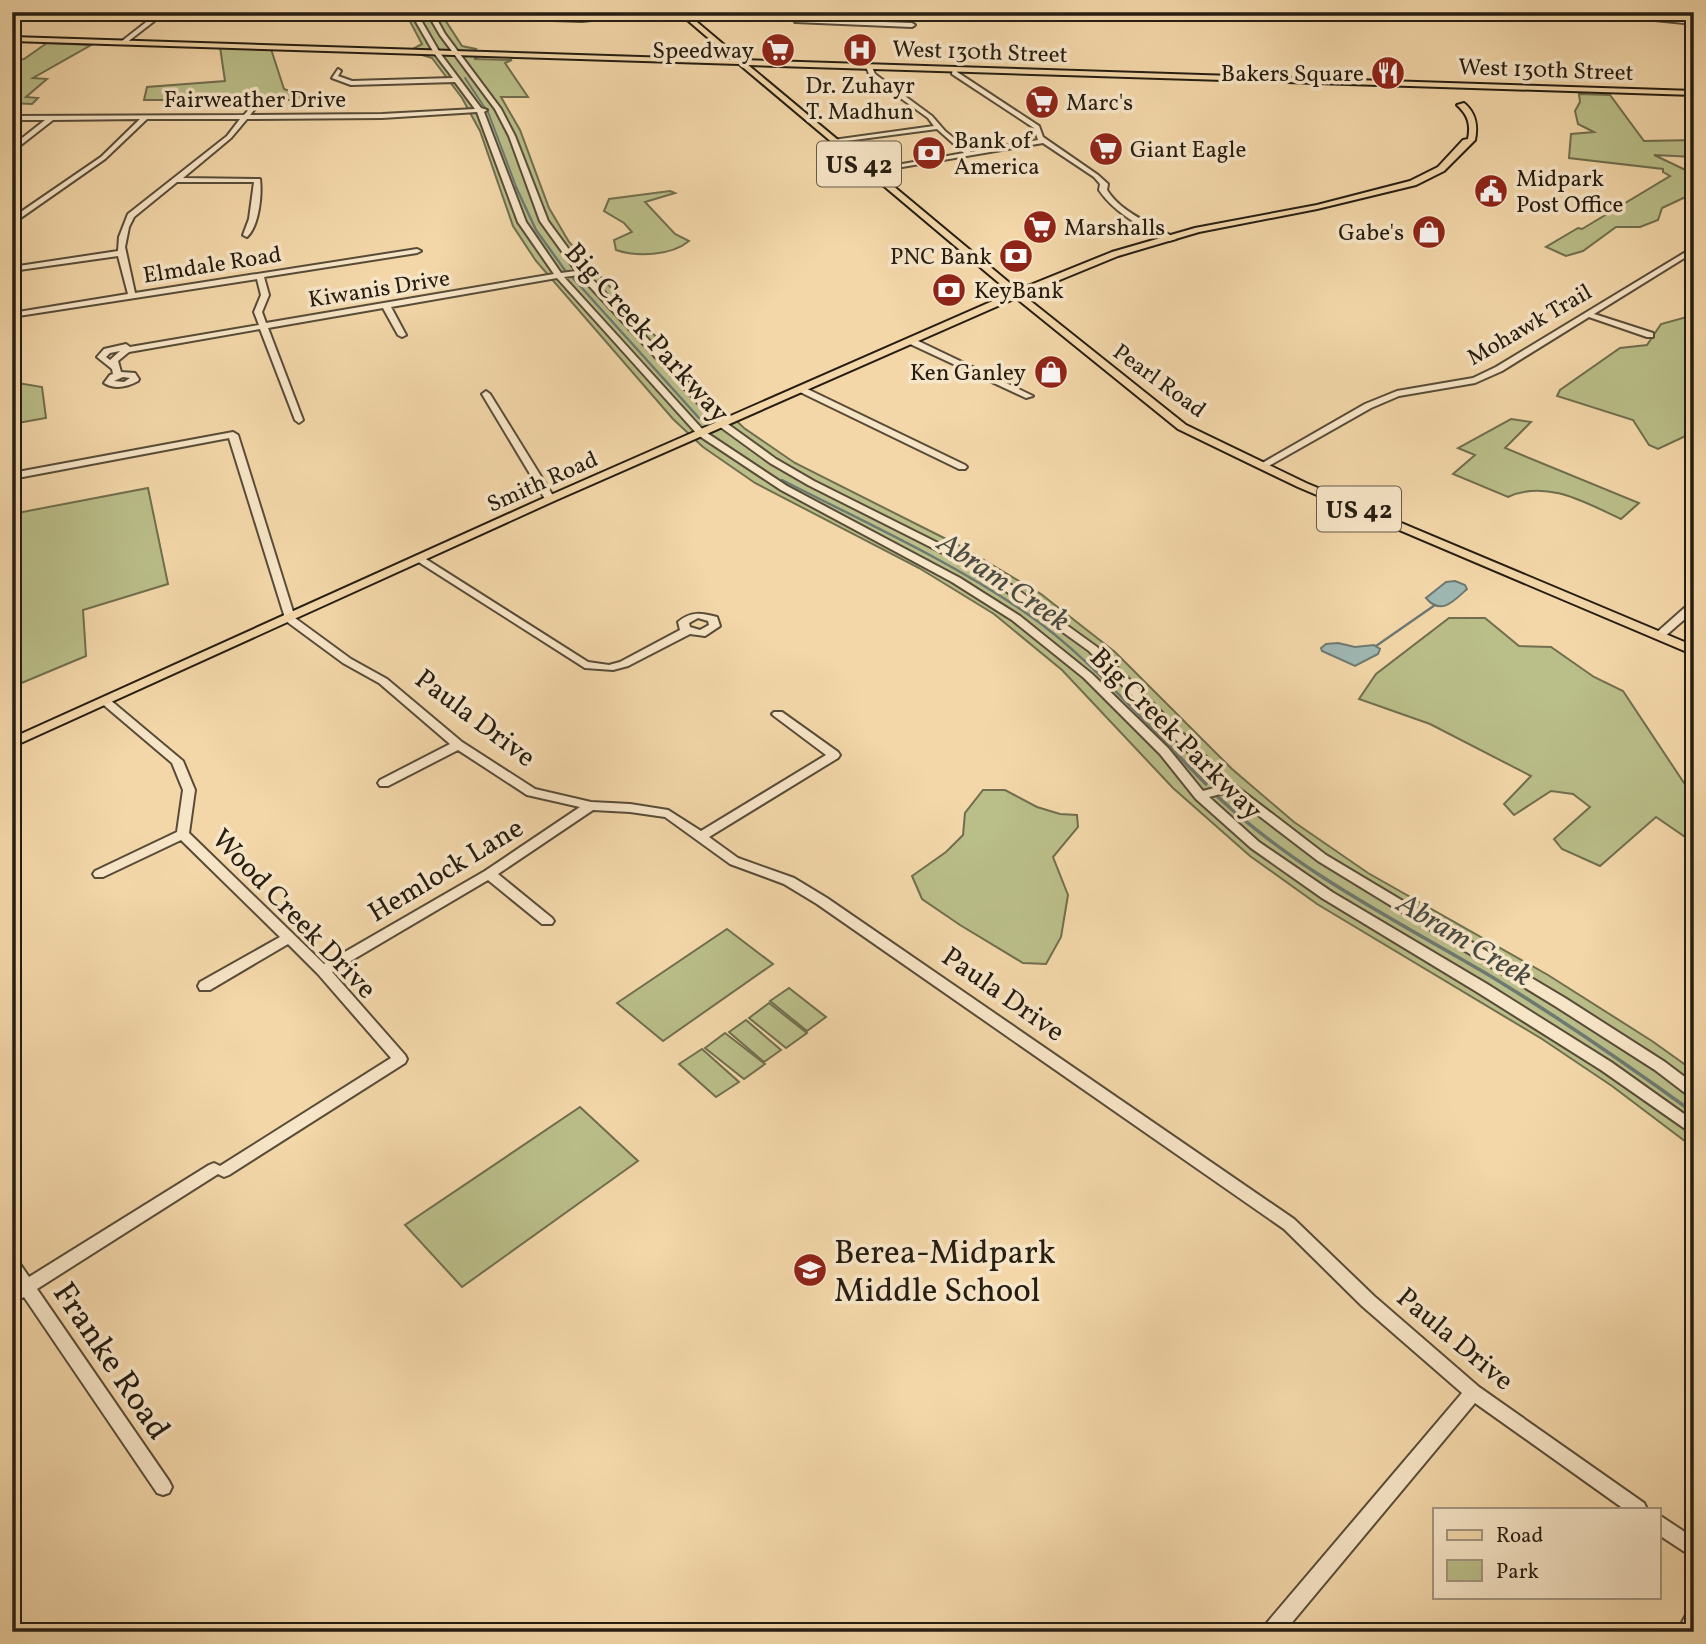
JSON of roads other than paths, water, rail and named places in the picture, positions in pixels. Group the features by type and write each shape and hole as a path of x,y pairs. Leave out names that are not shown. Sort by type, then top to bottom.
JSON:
{"main road":[{"name":"Pearl Road","path":"681,12 869,172 1182,427 1262,466 1694,651"},
{"name":"West 130th Street","path":"12,39 1694,93"},
{"name":"Smith Road","path":"12,743 550,499 1017,294 1093,264 1198,230 1413,183 1441,169 1465,142 1471,139 1473,122 1466,107 1461,105 1456,86"}],"street":[{"path":"124,42 163,12"},
{"path":"364,12 582,19 666,12"},
{"path":"801,12 796,24 912,28 915,12"},
{"path":"1508,12 1623,14 1694,22"},
{"name":"Big Creek Parkway","path":"413,13 437,53 480,111 522,222 559,276 701,433 784,488 956,580 1016,618 1088,676 1164,751 1200,796 1255,845 1327,895 1606,1066 1694,1129"},
{"name":"Big Creek Parkway","path":"430,13 498,109 512,136 544,221 581,272 722,424 773,461 982,569 1093,649 1230,787 1322,858 1560,1002 1660,1066 1694,1092"},
{"path":"869,67 872,75 930,117 969,154"},
{"path":"955,69 954,73 959,79 986,93 1037,127 1038,136 1044,141 1097,176 1104,184 1103,190 1108,200 1172,239"},
{"path":"338,71 334,77 351,83 457,80"},
{"path":"132,296 120,253 122,233 131,216 229,137 259,100"},
{"name":"Fairweather Drive","path":"12,118 382,116 498,109"},
{"path":"12,222 103,158 146,117"},
{"path":"12,150 51,118"},
{"path":"833,142 938,127"},
{"path":"869,172 1044,141"},
{"path":"174,180 258,180 253,219 247,235"},
{"name":"Mohawk Trail","path":"1262,466 1368,406 1397,394 1475,380 1499,369 1694,248"},
{"name":"Elmdale Road","path":"12,315 416,250"},
{"path":"12,269 120,253"},
{"name":"Kiwanis Drive","path":"183,340 581,272"},
{"path":"260,277 265,295 258,312 299,420"},
{"path":"386,306 402,335"},
{"path":"1587,314 1650,335"},
{"path":"136,348 120,354 114,360 117,372 101,357 107,351 183,340"},
{"path":"911,341 1029,397"},
{"path":"801,389 962,467"},
{"path":"486,394 550,499"},
{"path":"12,476 233,435 290,619"},
{"path":"424,557 585,665 609,668 624,664 687,631"},
{"path":"1659,636 1694,605"},
{"name":"Paula Drive","path":"290,619 346,661 383,681 458,745 530,792 592,806 668,814 734,861 789,881 822,901 1289,1224 1368,1301 1473,1392 1637,1508"},
{"name":"Wood Creek Drive","path":"19,1291 400,1059 323,971 183,834 189,790 177,761 105,701"},
{"path":"702,836 834,754 778,715"},
{"path":"384,783 458,745"},
{"path":"1200,796 1230,787"},
{"name":"Hemlock Lane","path":"323,971 489,874 592,806"},
{"path":"99,874 183,834"},
{"path":"489,874 547,920"},
{"path":"205,986 288,938"},
{"name":"Franke Road","path":"12,1266 19,1291 163,1488"},
{"path":"1272,1632 1473,1392"},
{"path":"1660,1525 1694,1549"},
{"path":"1686,1632 1694,1620"}],"water":[{"path":"1455,581 1465,585 1467,589 1447,605 1437,606 1426,598 1446,582"},
{"path":"1338,643 1355,647 1374,645 1380,649 1378,654 1355,666 1322,651 1321,648 1326,644"}],"waterway":[{"name":"Abram Creek","path":"465,78 485,108"},
{"name":"Abram Creek","path":"488,112 517,189"},
{"name":"Abram Creek","path":"516,187 536,230 567,273"},
{"name":"Abram Creek","path":"572,277 699,418"},
{"name":"Abram Creek","path":"782,480 937,559 1026,613 1080,657 1163,740"},
{"path":"1376,646 1435,605"},
{"name":"Abram Creek","path":"1161,738 1206,784"},
{"name":"Abram Creek","path":"1218,797 1249,824 1316,873 1518,993 1694,1113"}],"place":[{"name":"Speedway","path":"778,50"},
{"name":"Dr. Zuhayr T. Madhun","path":"860,50"},
{"name":"Bakers Square","path":"1388,73"},
{"name":"Marc's","path":"1042,102"},
{"name":"Giant Eagle","path":"1106,149"},
{"name":"Bank of America","path":"929,153"},
{"name":"Midpark Post Office","path":"1491,191"},
{"name":"Marshalls","path":"1040,227"},
{"name":"Gabe's","path":"1429,232"},
{"name":"PNC Bank","path":"1016,256"},
{"name":"KeyBank","path":"949,290"},
{"name":"Ken Ganley","path":"1051,372"},
{"name":"Berea-Midpark Middle School","path":"810,1270"}]}
